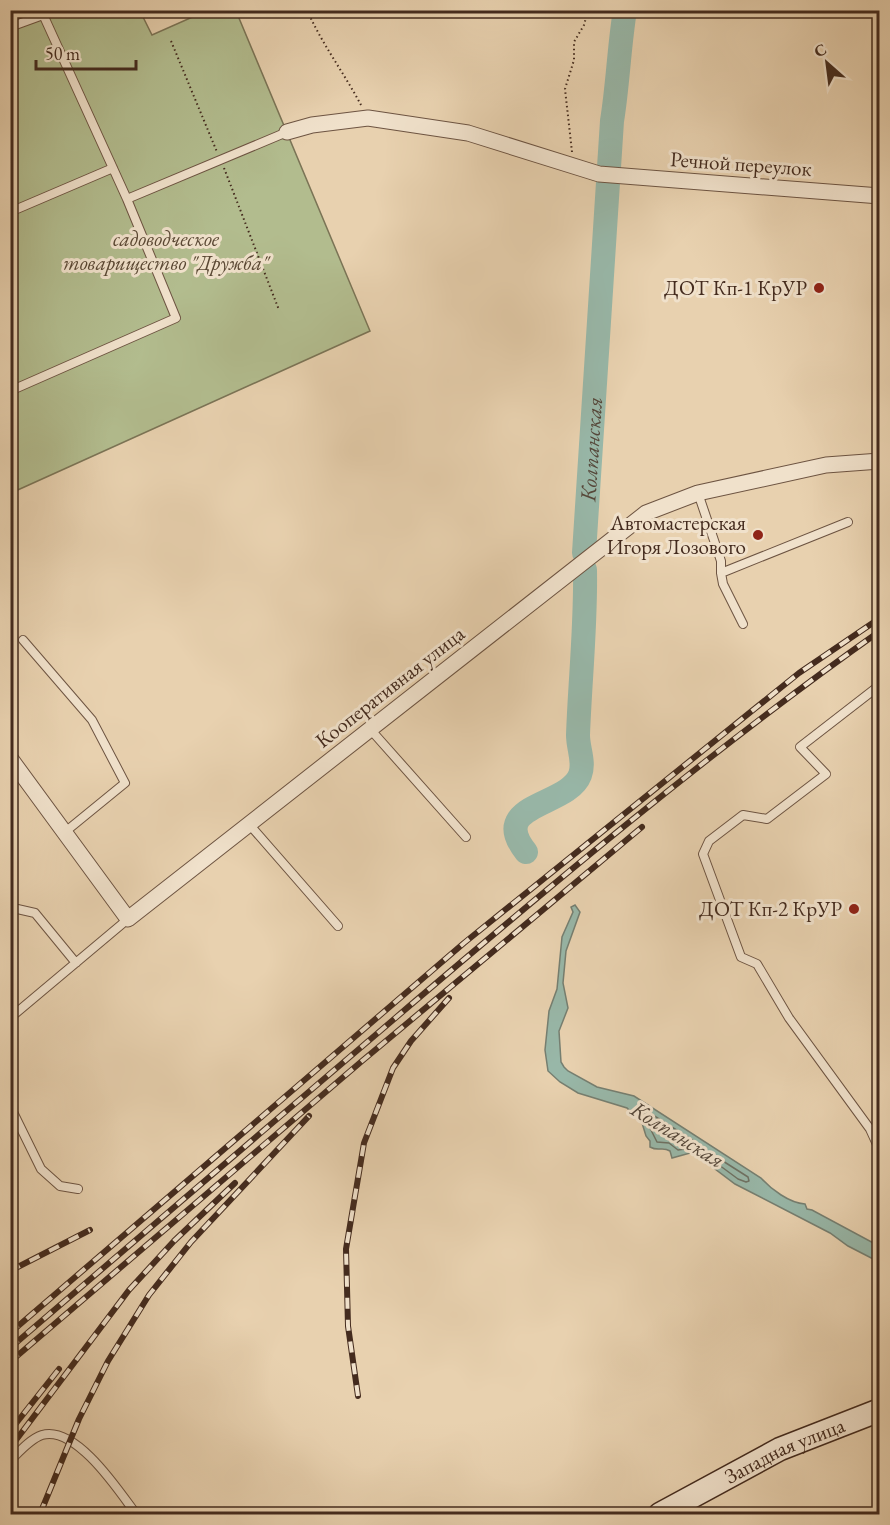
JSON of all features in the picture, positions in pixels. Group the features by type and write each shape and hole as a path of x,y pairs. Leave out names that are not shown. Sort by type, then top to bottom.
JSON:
{"main road":[{"name":"Западная улица","path":"660,1515 780,1449 879,1410"}],"street":[{"name":"Речной переулок","path":"286,132 312,125 368,118 468,133 599,174 879,196"},
{"name":"Кооперативная улица","path":"128,919 646,513 698,493 826,465 879,461"},
{"path":"10,758 16,775 65,832 128,919"}],"lane":[{"path":"10,27 42,13 128,199 176,318 10,391"},
{"path":"128,199 286,132"},
{"path":"10,212 113,168"},
{"path":"698,493 721,561 723,584 743,624"},
{"path":"721,573 848,522"},
{"path":"23,640 92,720 125,783 65,832"},
{"path":"879,685 800,747 826,774 767,819 743,815 709,841 703,854 741,957 757,964 795,1027 870,1129 879,1151"},
{"path":"370,729 466,837"},
{"path":"249,824 338,926"},
{"path":"10,906 35,913 76,963"},
{"path":"10,1018 128,919"},
{"path":"10,1106 41,1169 60,1186 78,1189"},
{"path":"10,1461 41,1435 59,1434 87,1453 136,1515"}],"path":[{"path":"307,10 315,29 368,118"},
{"path":"575,166 565,89 574,60 574,42 584,25 588,10"},
{"path":"171,41 279,310"}],"green space":[{"name":"садоводческое товарищество \"Дружба\"","path":"10,11 140,11 152,35 206,11 236,11 370,331 11,493"}],"water":[{"path":"575,905 580,912 566,951 563,983 568,1008 559,1031 561,1062 564,1067 597,1087 634,1096 761,1178 781,1195 805,1204 807,1209 879,1246 879,1262 848,1246 830,1233 735,1184 699,1157 690,1153 672,1158 670,1151 650,1147 650,1141 642,1123 627,1108 578,1093 548,1071 545,1050 549,1011 557,989 562,937 573,912 571,907"}],"waterway":[{"name":"Колпанская","path":"584,553 612,121 625,10"},
{"name":"Колпанская","path":"526,852 517,836 516,824 534,807 561,794 573,785 580,775 582,760 578,735 585,570"}],"railway":[{"path":"10,1333 464,943 799,673 880,618"},
{"path":"10,1348 572,869 754,723 880,631"},
{"path":"10,1362 362,1061 642,827"},
{"path":"358,1396 348,1326 346,1249 364,1143 393,1068 411,1041 449,998"},
{"path":"40,1514 79,1419 108,1361 149,1295 191,1242 309,1116"},
{"path":"10,1448 129,1290 174,1241 235,1183"},
{"path":"10,1271 90,1230"},
{"path":"10,1431 59,1369"}],"place":[{"name":"ДОТ Кп-1 КрУР","path":"819,288"},
{"name":"Автомастерская Игоря Лозового","path":"758,535"},
{"name":"ДОТ Кп-2 КрУР","path":"854,909"}]}
